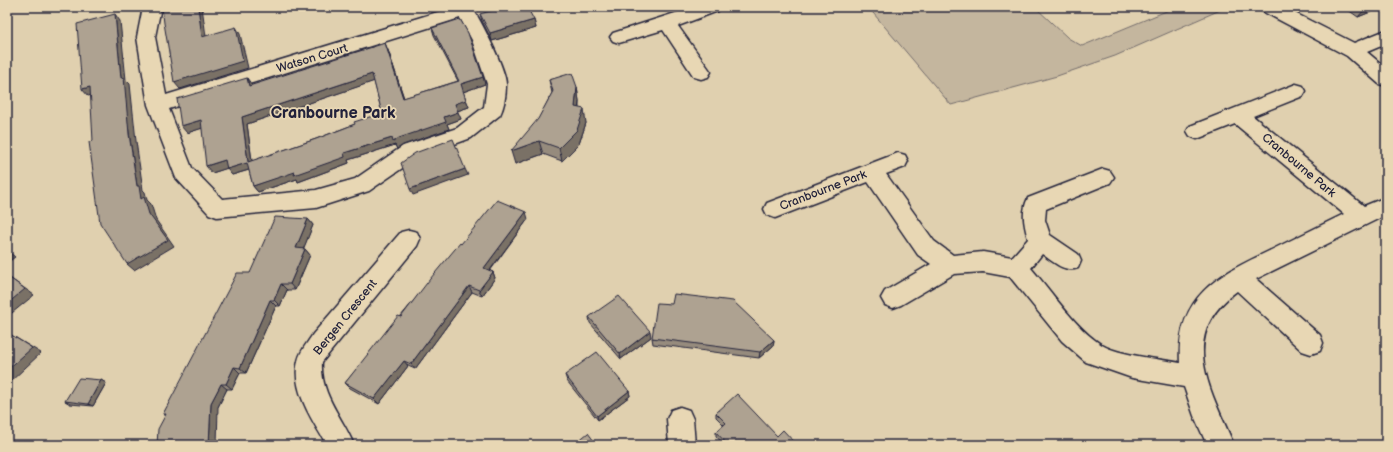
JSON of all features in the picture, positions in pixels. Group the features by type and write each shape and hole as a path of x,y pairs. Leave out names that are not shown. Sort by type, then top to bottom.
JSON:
{"street":[{"path":"152,7 146,37 158,105 183,172 217,208 323,197 362,185 410,152 464,133 493,110 497,84 481,40 464,9"},
{"path":"619,37 667,23 712,7"},
{"path":"1268,7 1354,51 1386,79"},
{"name":"Watson Court","path":"158,105 464,9"},
{"path":"667,23 701,72"},
{"path":"1354,51 1386,36"},
{"path":"1197,131 1296,91"},
{"name":"Cranbourne Park","path":"1238,115 1361,216"},
{"name":"Cranbourne Park","path":"775,209 898,161"},
{"name":"Cranbourne Park","path":"872,171 926,248 950,265"},
{"path":"1070,261 1040,241 1034,220 1036,204 1104,177"},
{"path":"1222,445 1207,416 1193,377 1191,345 1196,320 1216,293 1238,277 1361,216 1386,206"},
{"name":"Bergen Crescent","path":"341,445 317,401 310,382 310,360 322,342 409,239"},
{"path":"1017,268 1040,241"},
{"path":"893,298 950,265 983,262 1017,268 1071,333 1095,354 1132,366 1193,377"},
{"path":"1238,277 1311,343"},
{"path":"680,419 682,445"}],"shaded area":[{"path":"868,7 1035,7 1068,38 1082,46 1176,7 1227,7 1115,56 1057,76 951,105"}],"building":[{"path":"162,7 198,7 202,37 236,27 243,61 174,82"},
{"path":"504,7 527,7 534,20 490,33 480,14"},
{"path":"115,14 121,78 124,77 129,134 137,186 139,186 141,199 144,197 149,214 168,240 127,264 100,223 89,142 93,141 90,87 82,89 77,24"},
{"path":"460,19 468,33 483,77 461,84 466,100 455,104 458,112 444,117 446,122 399,138 393,142 392,138 344,153 345,157 294,175 295,172 253,186 247,163 227,169 225,160 206,166 201,120 181,126 177,99 247,78 249,86 385,43 403,98 459,81 432,28","holes":["372,74 382,113 354,122 355,124 316,139 248,162 242,117"]},
{"path":"572,73 577,87 575,107 584,109 577,130 559,148 539,141 511,151 538,119 553,91 549,80"},
{"path":"453,139 465,169 410,189 401,163 415,153"},
{"path":"497,200 526,212 484,268 493,272 479,290 469,286 411,364 404,361 374,399 345,383 398,316 401,317 430,279"},
{"path":"275,217 308,219 296,248 305,249 290,284 281,284 274,300 270,300 240,368 234,367 226,384 221,384 211,403 209,445 157,445 158,429 166,414 163,414 237,273 250,273"},
{"path":"7,276 25,289 7,304"},
{"path":"674,294 733,301 774,340 760,352 652,338 657,303 672,304"},
{"path":"619,296 650,331 620,354 589,317"},
{"path":"8,333 32,348 7,370 7,334"},
{"path":"597,352 629,391 597,416 565,375"},
{"path":"79,378 101,380 88,404 65,401"},
{"path":"737,394 777,436 783,430 797,445 728,445 716,432 726,423 716,413"},
{"path":"588,433 597,445 573,445"}],"district":[{"name":"Cranbourne Park","path":"333,112"}]}
